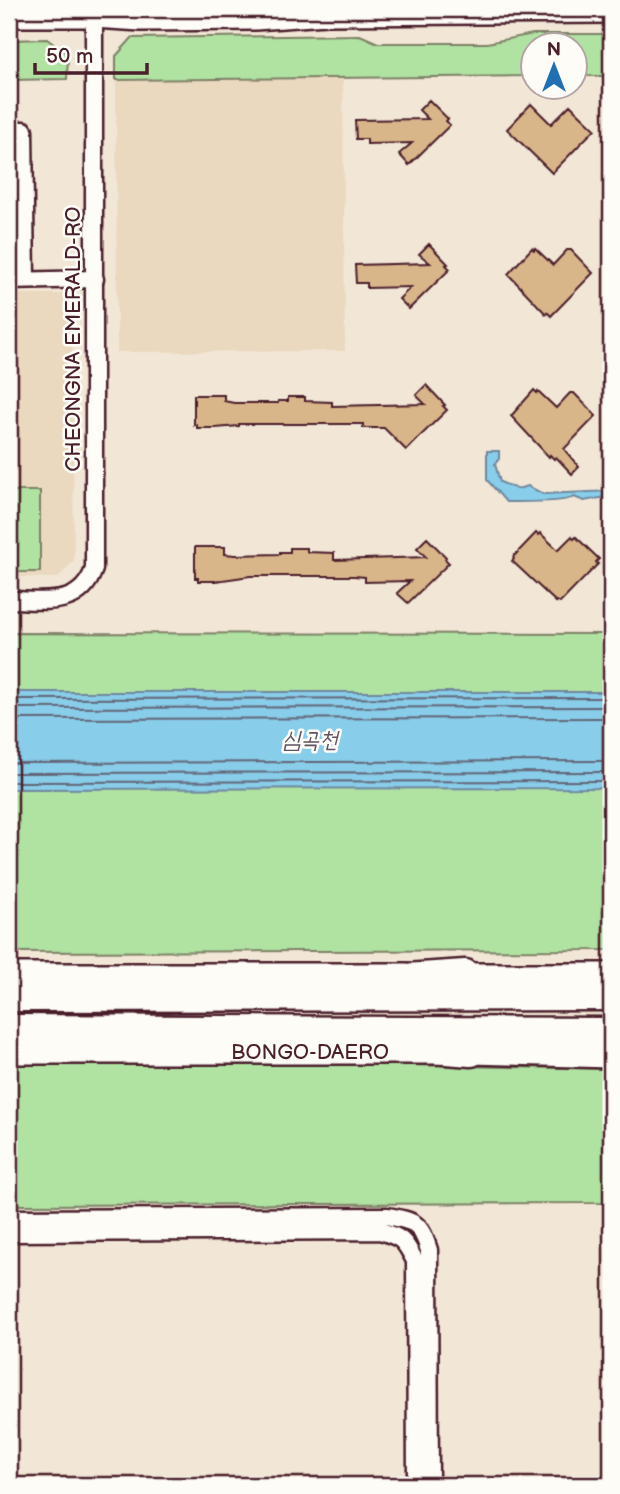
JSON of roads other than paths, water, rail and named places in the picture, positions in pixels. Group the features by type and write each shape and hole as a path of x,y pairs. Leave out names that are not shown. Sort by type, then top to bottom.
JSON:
{"highway":[{"path":"141,996 465,974"},
{"path":"9,995 611,996"},
{"path":"140,1028 471,1052"},
{"name":"BONGO-DAERO","path":"9,1030 140,1028 611,1032"}],"main road":[{"path":"94,13 141,19 256,18 326,13 611,11"},
{"name":"BONGO-DAERO","path":"9,1052 471,1052 611,1056"}],"street":[{"path":"9,16 94,13"},
{"name":"CHEONGNA EMERALD-RO","path":"9,600 64,599 76,594 89,582 94,569 94,13"},
{"path":"9,130 24,130 26,280"},
{"path":"9,281 95,279"},
{"path":"9,974 611,974"},
{"path":"9,1218 387,1216 412,1220 423,1230 429,1250 430,1485"},
{"path":"9,1233 380,1231 397,1236 407,1245 415,1261 416,1485"}],"water":[{"path":"487,451 499,451 499,459 495,464 500,482 517,489 528,486 543,494 611,491 611,496 584,501 574,497 552,501 506,502 487,480"},
{"name":"심곡천","path":"9,692 611,692 611,788 9,789"}]}
